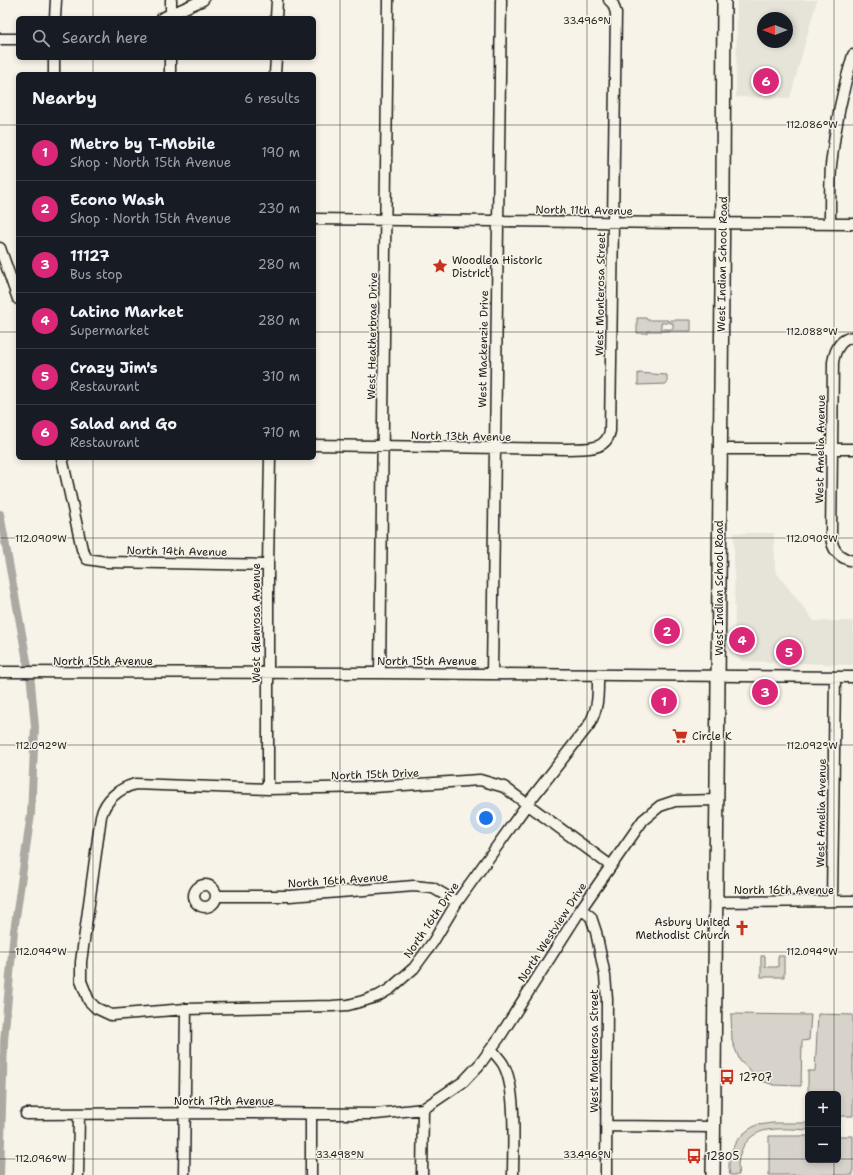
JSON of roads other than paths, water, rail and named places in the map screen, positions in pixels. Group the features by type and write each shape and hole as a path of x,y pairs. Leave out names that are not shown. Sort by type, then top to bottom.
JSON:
{"main road":[{"name":"West Indian School Road","path":"712,1175 723,223 724,0"}],"street":[{"path":"55,16 56,0"},
{"path":"168,16 171,0"},
{"path":"170,16 203,0"},
{"path":"276,16 277,0"},
{"name":"West Heatherbrae Drive","path":"380,673 388,0"},
{"name":"West Mackenzie Drive","path":"492,674 500,0"},
{"name":"West Monterosa Street","path":"606,442 610,431 616,13 610,1"},
{"path":"0,39 16,39"},
{"path":"830,224 831,167 834,142 845,84 853,56"},
{"path":"54,60 54,72"},
{"path":"170,60 170,72"},
{"path":"275,72 276,60"},
{"name":"North 11th Avenue","path":"316,219 853,224"},
{"path":"0,248 16,282"},
{"name":"West Amelia Avenue","path":"853,338 848,338 842,342 834,355 833,362 831,536 833,546 838,555 853,562"},
{"name":"North 13th Avenue","path":"316,445 567,449 595,447 606,442"},
{"path":"720,449 853,450"},
{"name":"North 14th Avenue","path":"62,460 82,548 87,559 106,562 268,564"},
{"name":"West Glenrosa Avenue","path":"268,789 268,564 270,460"},
{"name":"North 15th Avenue","path":"0,672 380,673 853,677"},
{"name":"North 16th Drive","path":"85,993 89,1001 96,1008 111,1015 186,1009 348,1005 378,996 390,989 414,968 433,942 457,902 527,804 589,725 597,704 598,675"},
{"name":"West Amelia Avenue","path":"832,901 835,677"},
{"name":"North 15th Drive","path":"85,993 81,981 81,962 101,816 104,806 116,793 126,786 135,784 268,789 373,787 480,780 504,788 611,866"},
{"name":"North Westview Drive","path":"423,1109 463,1082 480,1064 581,909 643,820 660,806 675,801 717,800"},
{"name":"North 16th Avenue","path":"216,896 290,896 414,886 433,888 457,902"},
{"name":"North 16th Avenue","path":"716,902 853,901"},
{"name":"West Monterosa Street","path":"581,909 592,917 605,976 607,999 606,1175"},
{"path":"184,1175 186,1009"},
{"path":"491,1049 503,1064 508,1079 513,1124 513,1175"},
{"path":"422,1175 423,1109"},
{"name":"North 17th Avenue","path":"26,1114 376,1114 423,1109"},
{"path":"78,1175 79,1114"},
{"path":"311,1114 311,1175"},
{"path":"606,1126 713,1127"}],"waterway":[{"path":"0,514 31,683 35,727 31,814 14,931 4,1041 0,1175"}],"place":[{"name":"Salad and Go","path":"766,81"},
{"name":"Woodlea Historic District","path":"440,266"},
{"name":"Econo Wash","path":"667,631"},
{"name":"Latino Market","path":"742,640"},
{"name":"Crazy Jim's","path":"789,652"},
{"name":"11127","path":"765,692"},
{"name":"Metro by T-Mobile","path":"664,701"},
{"name":"Circle K","path":"680,736"},
{"name":"Asbury United Methodist Church","path":"742,928"},
{"name":"12707","path":"727,1077"},
{"name":"12805","path":"694,1156"}]}
